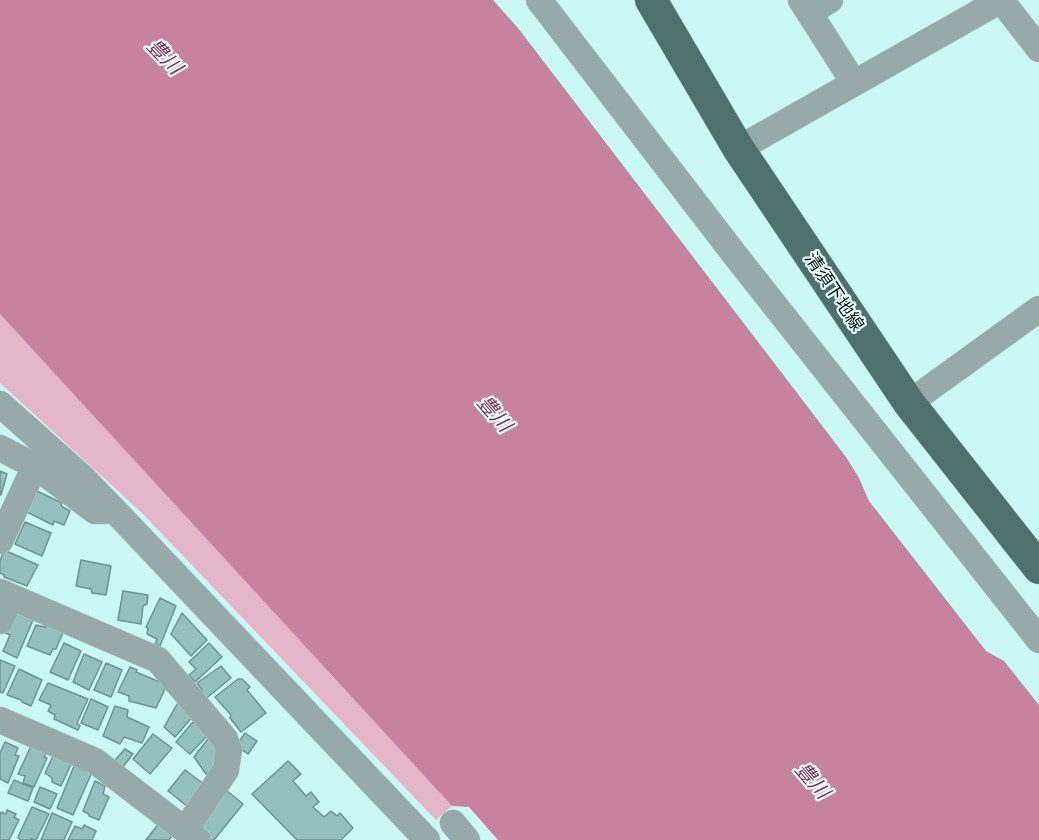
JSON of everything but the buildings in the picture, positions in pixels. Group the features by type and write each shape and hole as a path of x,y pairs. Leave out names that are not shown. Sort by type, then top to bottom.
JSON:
{"main road":[{"name":"清須下地線","path":"651,0 738,149 909,403 1039,568"}],"street":[{"path":"539,0 735,255 1039,640"},
{"path":"738,149 1001,0 1039,49"},
{"path":"813,4 854,83"},
{"path":"909,403 1039,309"},
{"path":"0,404 82,477 427,840"},
{"path":"0,448 35,466 95,511 115,511"},
{"path":"0,541 35,466"},
{"path":"0,621 5,595 158,660 225,739 229,750 226,770 191,835 95,761 0,720"}],"shaded area":[{"path":"0,314 452,806 436,820 142,513 0,383"}],"water":[{"name":"豊川","path":"0,0 493,0 518,28 846,457 869,501 986,651 1004,661 1039,705 1039,840 498,840 469,807 452,806 0,314"}]}
